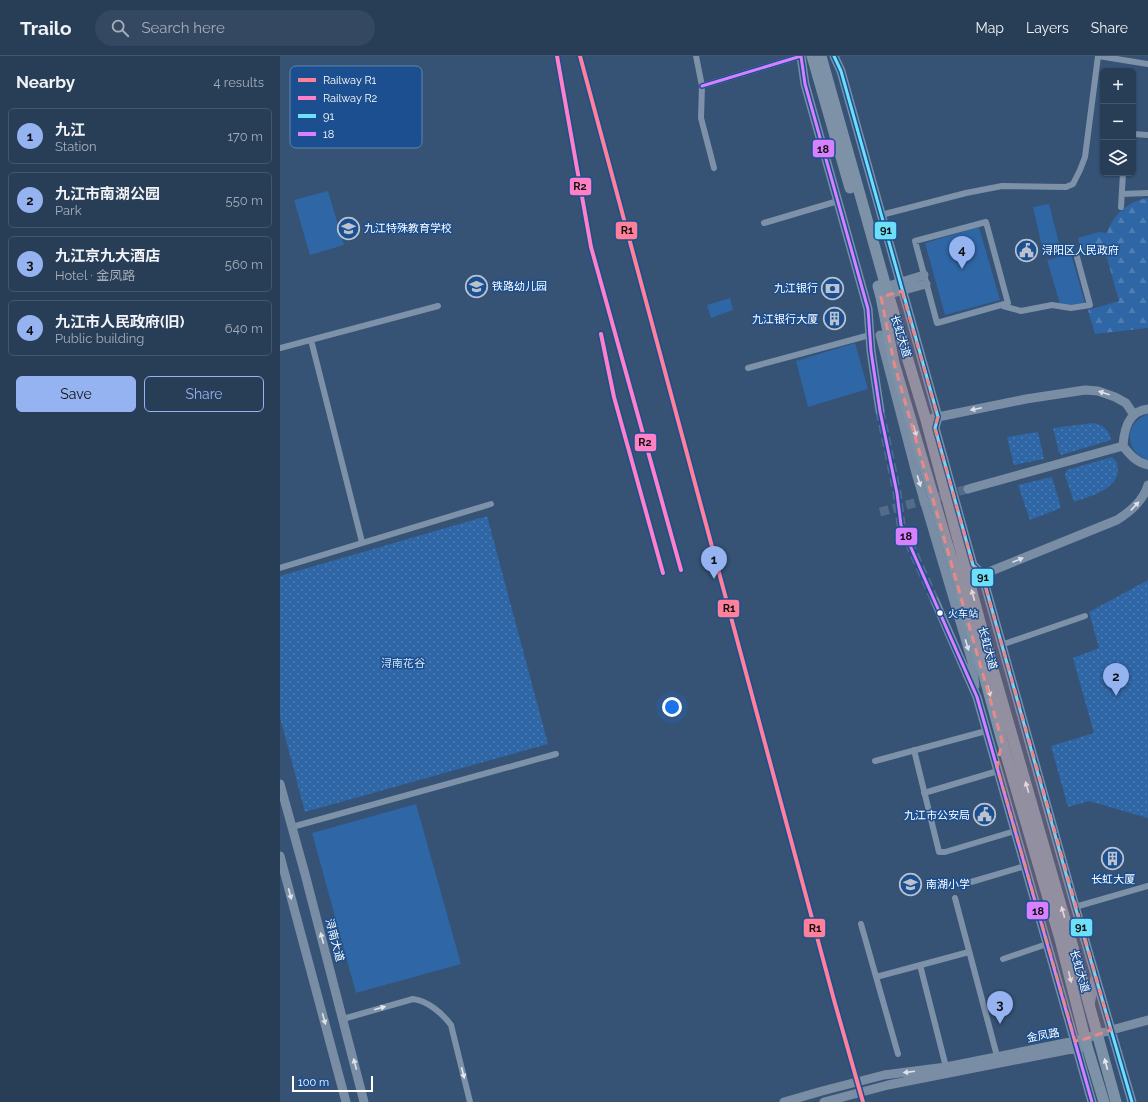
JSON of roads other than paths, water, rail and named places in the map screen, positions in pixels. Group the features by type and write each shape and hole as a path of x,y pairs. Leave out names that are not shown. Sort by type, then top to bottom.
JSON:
{"highway":[{"name":"长虹大道","path":"812,56 883,292 926,420 969,580 1090,1005 1116,1102"},
{"name":"长虹大道","path":"821,56 883,292 894,363 955,569 1002,741 1060,939 1081,1044 1104,1102"}],"street":[{"path":"696,56 702,86 701,118 714,168"},
{"path":"702,86 801,56 805,84 868,309 894,363"},
{"path":"834,56 841,71 938,417 935,428 973,565 982,574 1075,907 1132,1102"},
{"path":"881,216 966,193 1002,186 1066,187 1073,184 1085,157 1098,56 1148,64"},
{"path":"1136,134 1148,135"},
{"path":"1122,207 1123,176"},
{"path":"1122,194 1148,193"},
{"path":"764,223 838,201"},
{"path":"986,222 1008,303 1002,305 937,323 915,241 986,222"},
{"path":"1002,305 1021,311 1052,305 1071,308 1090,305 1077,257"},
{"path":"883,292 925,280"},
{"path":"280,348 438,306"},
{"path":"868,309 871,351 880,411"},
{"path":"748,368 870,335"},
{"path":"880,335 916,473 972,662 976,696"},
{"path":"310,340 362,542"},
{"path":"926,420 1026,399 1085,390 1098,391 1115,396 1126,403 1134,415"},
{"path":"1148,409 1139,411 1125,427 1123,446 1131,456 1140,463 1148,464"},
{"path":"968,489 1123,446"},
{"path":"969,580 1117,520 1136,506 1142,498 1148,485"},
{"path":"280,568 492,504"},
{"path":"934,601 976,696 1047,944 1081,1044 1092,1102"},
{"path":"1001,645 1085,616"},
{"path":"875,761 986,731"},
{"path":"997,769 1002,741"},
{"path":"914,750 939,852 945,852 1015,831"},
{"path":"292,827 556,754"},
{"path":"924,793 997,769"},
{"name":"浔南大道","path":"280,784 364,1102"},
{"path":"1039,830 1059,849"},
{"path":"1019,846 1038,865"},
{"path":"280,856 346,1102"},
{"path":"971,882 1025,866"},
{"path":"1075,907 1148,886"},
{"path":"955,898 997,1056"},
{"path":"861,924 898,1054"},
{"path":"1003,959 1047,944"},
{"path":"876,978 970,952"},
{"path":"920,965 946,1067"},
{"path":"1090,1005 1096,975"},
{"path":"343,1019 413,999 422,1001 443,1016 451,1025 470,1102"},
{"name":"金凤路","path":"824,1102 895,1084 1081,1044 1097,1034 1148,1020"},
{"name":"金凤路","path":"784,1102 884,1075 946,1067 997,1056 1081,1044"}],"tunnel":[{"path":"880,411 897,493 901,525 935,601"},
{"path":"880,512 968,489"}],"rail line":[{"name":"R2","path":"557,56 591,247 681,570"},
{"name":"R1","path":"580,56 834,1000 863,1102"},
{"name":"R2","path":"601,334 614,397 663,573"}],"place":[{"name":"九江特殊教育学校","path":"348,228"},
{"name":"浔阳区人民政府","path":"1027,250"},
{"name":"九江市人民政府(旧)","path":"962,269"},
{"name":"铁路幼儿园","path":"477,286"},
{"name":"九江银行","path":"833,288"},
{"name":"九江银行大厦","path":"834,319"},
{"name":"九江","path":"714,579"},
{"name":"火车站","path":"940,613"},
{"name":"九江市南湖公园","path":"1116,696"},
{"name":"九江市公安局","path":"985,815"},
{"name":"长虹大厦","path":"1113,859"},
{"name":"南湖小学","path":"910,884"},
{"name":"九江京九大酒店","path":"1000,1024"}],"park label":[{"name":"浔南花谷","path":"403,663"}]}
